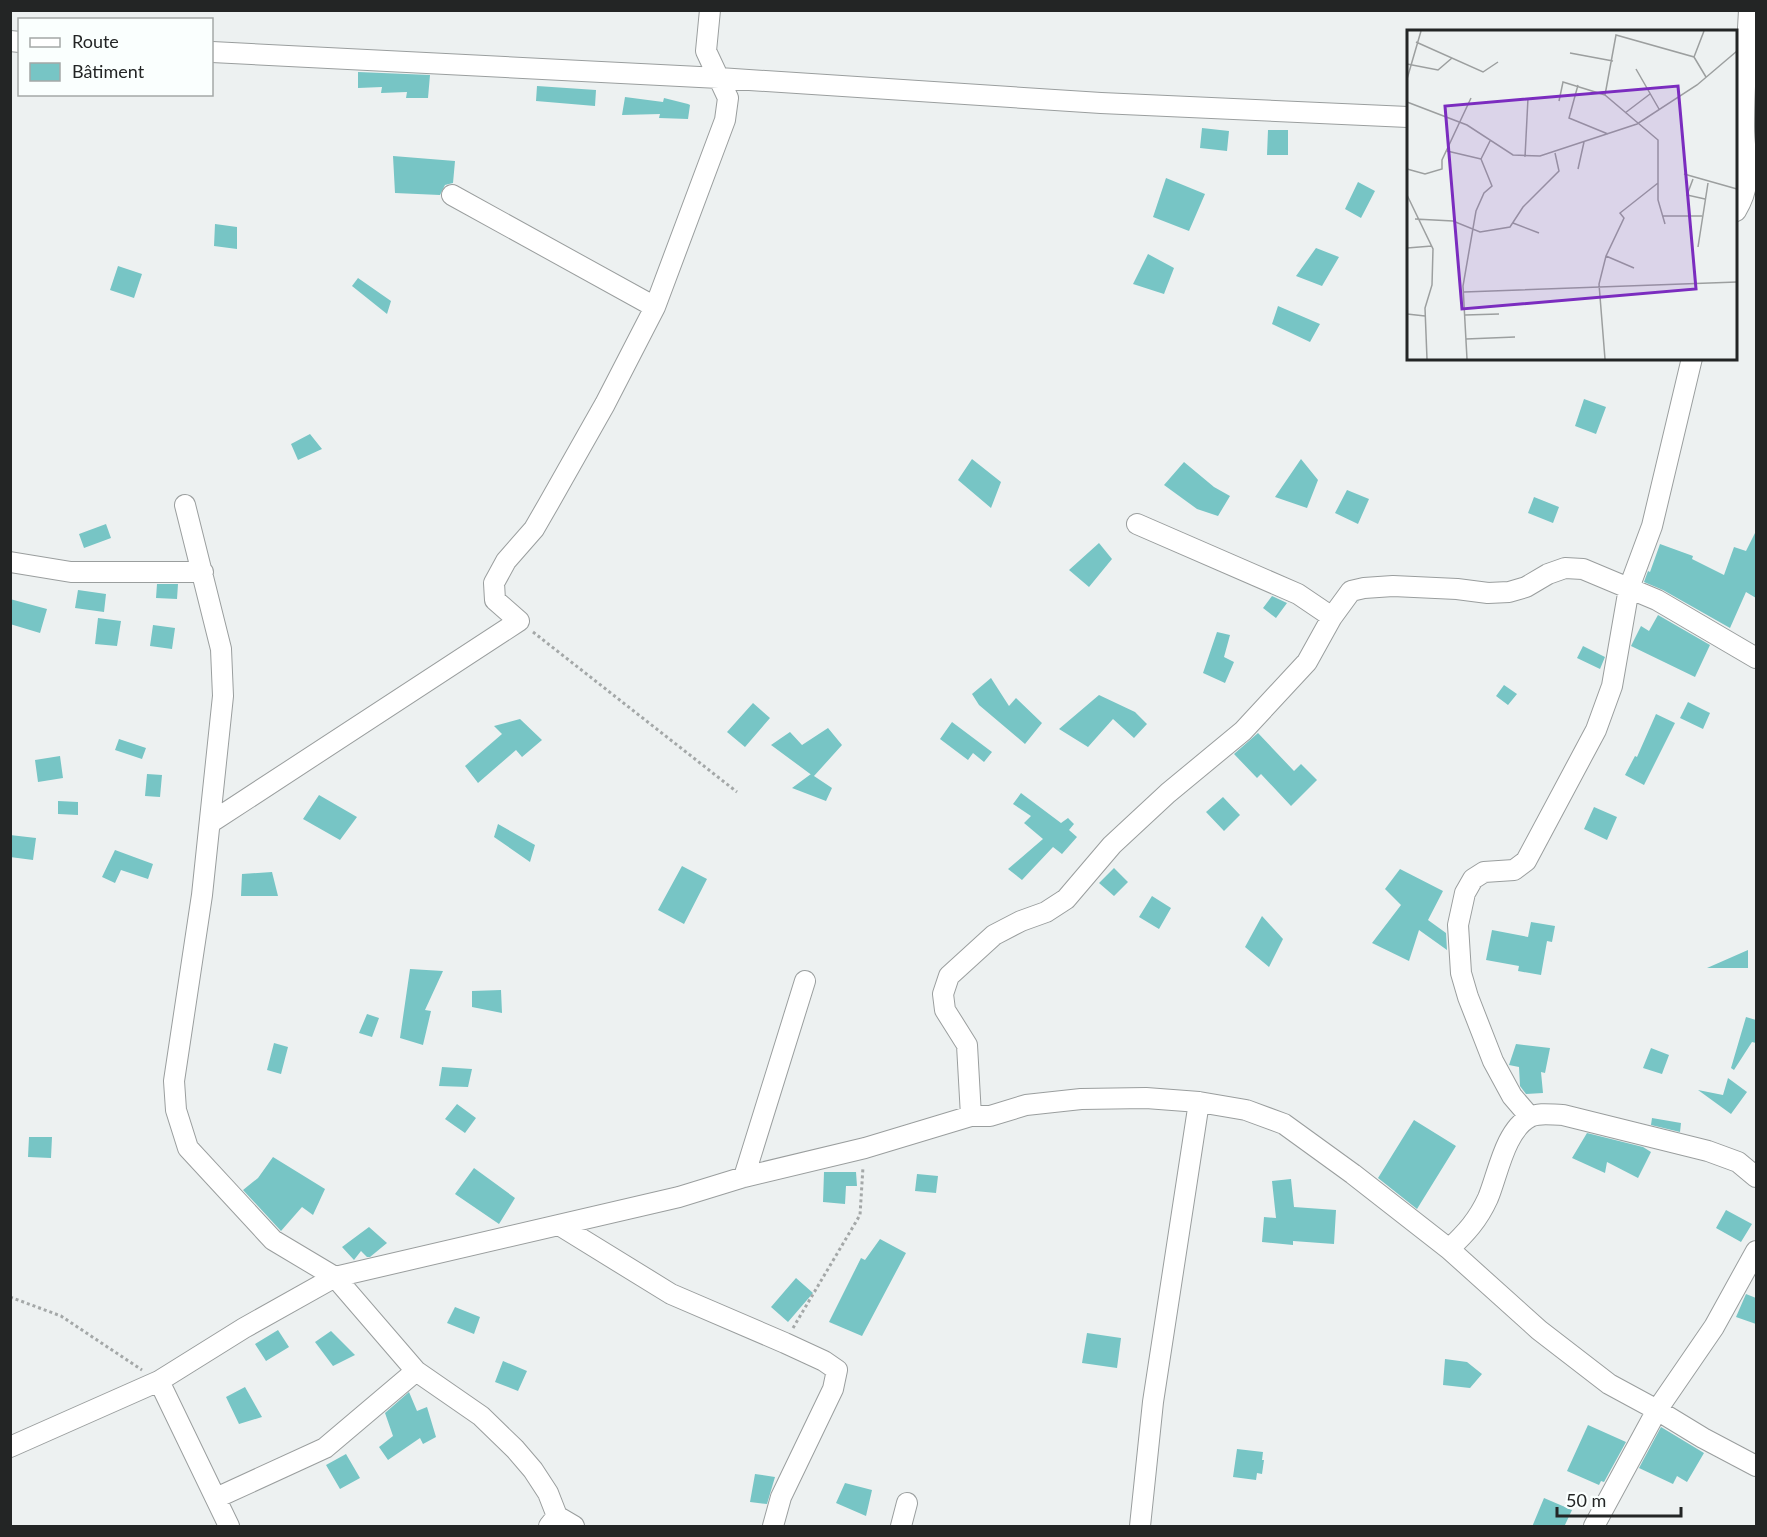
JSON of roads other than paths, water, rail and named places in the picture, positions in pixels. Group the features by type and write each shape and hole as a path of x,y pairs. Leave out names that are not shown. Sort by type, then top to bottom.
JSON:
{"street":[{"path":"210,823 519,621 495,600 494,583 506,561 534,529 605,404 656,307 725,120 728,98 706,51 710,10"},
{"path":"1737,209 1743,198 1748,178 1740,128 1749,10"},
{"path":"213,52 719,78 1101,103 1407,117"},
{"path":"452,195 656,307"},
{"path":"1530,1117 1512,1096 1493,1061 1468,997 1461,973 1458,925 1460,911 1465,893 1473,879 1484,872 1515,870 1526,861 1596,730 1612,686 1629,588 1652,526 1692,360"},
{"path":"185,505 221,649 223,668 223,696 202,895 174,1081 176,1110 188,1148 273,1240 335,1277 416,1371 480,1416 515,1449 548,1493 553,1521 574,1527"},
{"path":"1137,524 1298,594 1332,617"},
{"path":"10,562 71,572 203,572"},
{"path":"971,1116 967,1046 945,1010 943,994 949,976 994,934 1046,912 1066,899 1112,845 1168,793 1243,731 1307,662 1332,617 1351,591 1403,586 1488,593 1509,592 1526,587 1548,573 1565,567 1583,568 1658,600 1756,658"},
{"path":"744,1177 805,981"},
{"path":"10,1447 159,1381 244,1328 335,1277 679,1197 744,1177 865,1148 971,1116 990,1116 1026,1105 1081,1099 1146,1098 1199,1102 1246,1110 1284,1124 1353,1173 1449,1249 1539,1330 1609,1384 1702,1438 1756,1466"},
{"path":"1140,1527 1153,1402 1199,1102"},
{"path":"1449,1249 1475,1224 1514,1132 1530,1117 1543,1114 1563,1115 1680,1143 1738,1162 1756,1177"},
{"path":"559,1225 671,1294 785,1343 824,1361 837,1370 832,1389 781,1497 773,1527"},
{"path":"1594,1527 1657,1410 1714,1328 1756,1251"},
{"path":"216,1498 325,1448 416,1371"},
{"path":"159,1381 229,1527"},
{"path":"901,1527 907,1503"}]}
